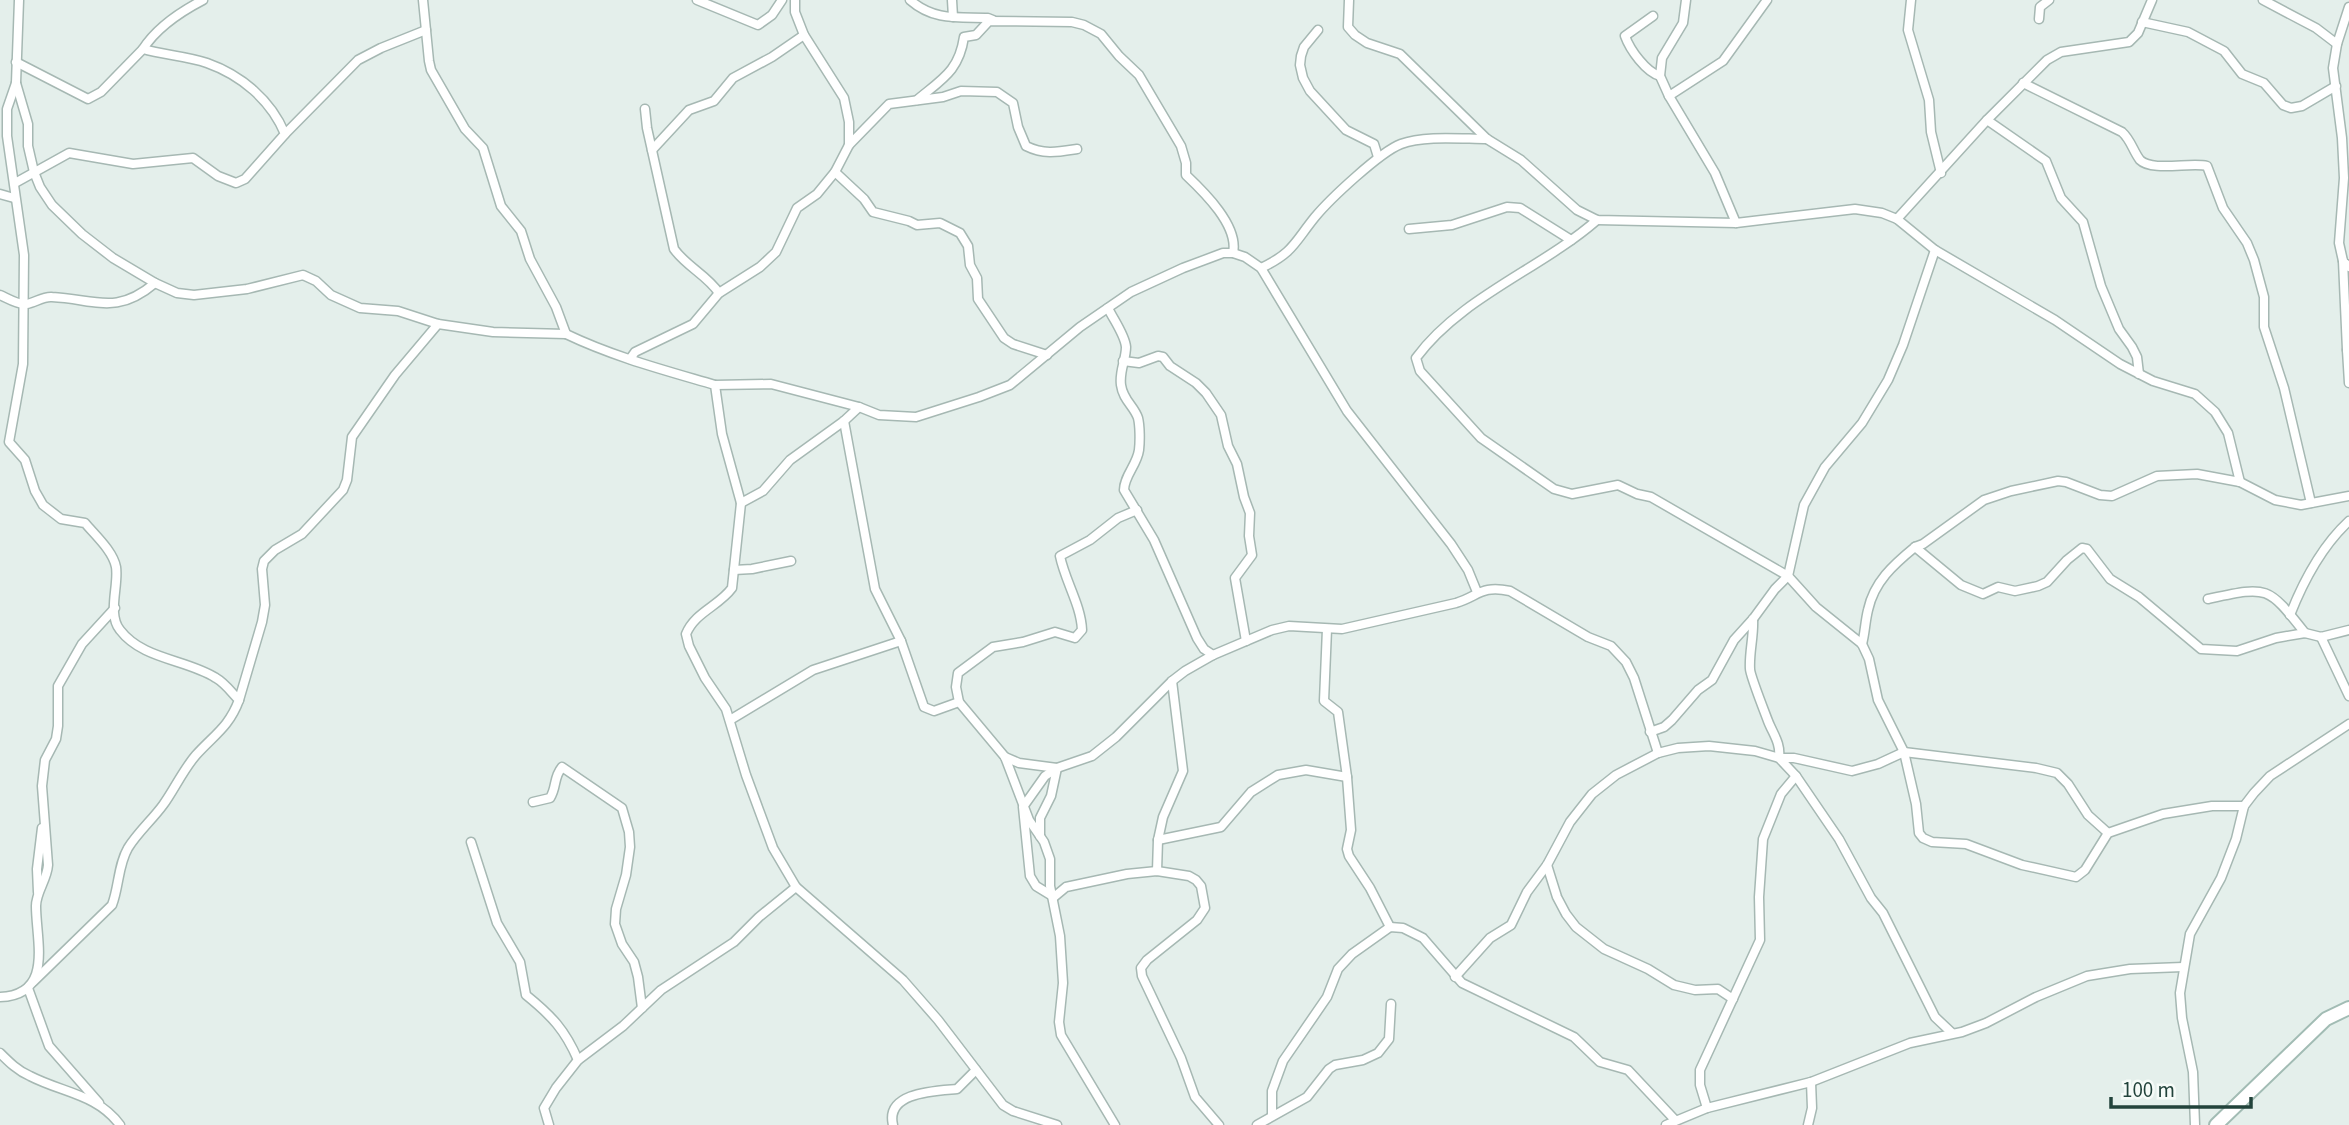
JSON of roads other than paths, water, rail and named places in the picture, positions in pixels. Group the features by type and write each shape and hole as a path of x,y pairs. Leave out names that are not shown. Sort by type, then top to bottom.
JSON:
{"street":[{"path":"19,0 16,83 28,124 28,146 40,187 52,205 82,234 113,258 155,284 177,293 194,295 247,289 303,275 316,281 331,295 360,308 398,311 438,324 493,332 566,334 595,348 715,385 771,384 859,407 879,415 916,416 1010,385 1080,327 1131,292 1223,253 1245,257 1261,268 1347,411 1451,544 1468,570 1477,592"},
{"path":"16,62 88,99 101,92 173,18 203,0"},
{"path":"423,0 432,70 465,130 483,148 502,206 521,231 530,259 566,334"},
{"path":"697,0 758,25 772,15 782,0"},
{"path":"795,0 795,12 804,34 845,98 849,145"},
{"path":"910,0 922,10 937,16 1072,22 1084,24 1101,34 1139,75 1155,101 1181,146 1186,174 1210,198 1226,225 1235,245 1233,253"},
{"path":"952,0 953,17"},
{"path":"1349,0 1348,27 1355,35 1367,43 1400,54 1488,139 1521,160 1577,210 1597,219 1736,223 1855,209 1882,213 1897,219 1935,250 2055,320 2139,374 2195,394 2215,412 2228,433 2240,482"},
{"path":"1686,0 1683,23 1662,58 1660,76 1715,173 1736,223"},
{"path":"1669,96 1723,61 1767,0"},
{"path":"1911,0 1908,30 1929,100 1931,132 1941,173"},
{"path":"2039,19 2040,7 2049,0"},
{"path":"1897,219 1987,120 2047,60 2061,52 2129,42 2138,33 2152,0"},
{"path":"2263,0 2316,28 2337,44"},
{"path":"2349,7 2337,44 2333,68 2344,178 2339,243 2346,264 2349,383"},
{"path":"1653,16 1625,36 1628,44 1648,68 1660,76"},
{"path":"918,100 951,72 962,53 964,37 976,35 992,20"},
{"path":"2142,22 2188,32 2224,51 2242,74 2264,83 2283,105 2291,108 2302,106 2336,86"},
{"path":"15,183 69,153 133,164 193,158 218,176 236,183 245,178 358,60 426,30"},
{"path":"1318,30 1304,47 1301,56 1303,78 1310,90 1346,130 1374,144 1378,157"},
{"path":"652,150 689,110 714,101 733,78 772,57 804,34"},
{"path":"143,49 207,63 239,79 255,90 266,103 285,134"},
{"path":"16,83 7,109 7,136 24,255 23,364 9,442 25,460 35,491 43,505 61,519 85,523 113,557 116,568 117,628 130,640 155,655 213,676 239,700"},
{"path":"2023,83 2122,132 2128,136 2140,160 2146,163 2207,166 2223,208 2247,243 2254,260 2264,297 2264,327 2284,387 2311,503"},
{"path":"631,359 635,352 693,324 719,293 760,267 776,252 797,208 817,194 835,172 849,145 890,104 943,97 961,91 998,92 1013,103 1018,127 1026,146 1048,153 1077,149"},
{"path":"645,109 674,249 681,259 711,281 719,293"},
{"path":"1987,120 2039,156 2050,167 2061,198 2083,222 2101,286 2119,329 2137,357 2139,374"},
{"path":"1261,268 1289,252 1316,215 1378,157 1400,144 1414,141 1488,139"},
{"path":"835,172 864,199 873,212 917,225 940,223 960,233 968,246 970,265 977,278 978,299 1004,338 1013,344 1047,355"},
{"path":"0,194 14,198"},
{"path":"1409,229 1452,225 1507,207 1520,208 1571,240"},
{"path":"1597,219 1571,240 1467,309 1426,344 1416,358 1420,371 1481,438 1554,489 1572,494 1618,485 1651,497 1788,576 1816,607 1862,644 1869,659 1878,700 1904,752 1916,804 1919,833 1923,838 1932,842 1966,844 2022,865 2076,877 2085,870 2108,833 2163,814 2212,806 2244,806"},
{"path":"1650,732 1664,727 1698,690 1712,680 1734,640 1788,576 1804,505 1825,467 1862,423 1888,380 1903,345 1935,250"},
{"path":"0,296 24,304 49,296 78,301 122,302 142,295 155,284"},
{"path":"1108,308 1125,343 1120,372 1121,386 1126,403 1138,417 1139,451 1135,466 1124,484 1124,490 1154,540 1197,638 1204,649 1213,654"},
{"path":"0,997 15,996 30,985 112,905 118,890 121,867 130,844 154,818 194,757 233,716 262,622 265,605 262,569 264,561 275,550 302,534 343,490 347,480 352,437 395,374 438,324"},
{"path":"1123,361 1139,363 1158,356 1163,357 1170,366 1196,383 1221,415 1250,513 1252,555 1235,578 1246,641"},
{"path":"715,385 722,433 741,503 732,588 728,594 695,618 686,634 705,678 726,709 746,775 773,848 796,887 903,980 938,1020 1003,1105 1013,1111 1057,1125"},
{"path":"741,503 762,491 790,460 845,421 859,407"},
{"path":"845,421 850,464 875,589 901,641 924,707 934,710 958,702"},
{"path":"1862,644 1868,610 1887,570 1914,547 1923,544 1984,500 2011,491 2058,481 2108,497 2157,476 2197,474 2240,482 2275,500 2301,505 2349,496"},
{"path":"1115,1125 1061,1035 1059,1022 1063,983 1060,936 1050,886 1050,859 1023,807 1005,757 958,702 956,687 958,673 993,647 1023,642 1055,632 1074,638 1082,631 1082,618 1063,574 1060,556 1090,540 1118,518 1137,510"},
{"path":"2290,615 2315,566 2338,532 2349,521"},
{"path":"1914,547 1961,585 1983,594 1998,587 2015,591 2038,586 2047,582 2082,548 2087,549 2110,579 2139,597 2201,649 2237,651 2276,638 2305,633 2321,637 2349,630"},
{"path":"734,570 791,561"},
{"path":"1054,897 1036,886 1030,877 1023,807 1035,788 1057,768 1091,757 1185,671 1213,654 1289,626 1342,629 1468,600 1477,592 1499,589 1510,591 1588,637 1611,646 1626,662 1634,678 1658,753"},
{"path":"2208,599 2249,590 2271,594 2305,633"},
{"path":"115,608 82,644 58,686 56,739 45,760 41,786 48,865 47,876 35,904 39,933 38,967 30,985 49,1046 120,1125"},
{"path":"1753,619 1754,636 1749,671 1759,691 1769,725 1777,738 1779,758"},
{"path":"1327,629 1324,701 1338,712 1351,830 1347,849 1390,927"},
{"path":"2321,637 2349,696"},
{"path":"730,720 813,670 901,641"},
{"path":"1157,872 1158,840 1163,817 1183,771 1172,681"},
{"path":"2194,1125 2193,1072 2181,1006 2183,967 2189,934 2221,878 2236,839 2244,806 2270,776 2349,724"},
{"path":"1455,977 1490,938 1511,925 1527,892 1547,865 1570,822 1592,794 1616,775 1658,753 1678,748 1709,746 1755,751 1852,771 1878,764 1904,752 2036,768 2057,773 2068,784 2088,815 2108,833"},
{"path":"1005,757 1019,763 1057,768"},
{"path":"1779,758 1796,776 1839,839 1871,898 1883,913 1935,1017 1952,1033"},
{"path":"533,802 550,798 556,774 562,767 622,808 630,847 615,924 622,944 634,962 642,1008"},
{"path":"1040,836 1040,818 1051,796 1057,768"},
{"path":"1158,840 1221,827 1251,792 1278,775 1306,770 1347,777"},
{"path":"1707,1108 1700,1085 1700,1070 1759,940 1763,839 1781,793 1796,776"},
{"path":"471,842 497,923 520,962 526,995 558,1023 578,1060"},
{"path":"1547,865 1557,897 1566,914 1576,927 1604,949 1674,985 1695,990 1718,989 1733,999"},
{"path":"1054,897 1066,887 1127,874 1157,872 1189,876 1201,886 1205,908 1198,920 1147,960 1141,968 1142,976 1181,1058 1195,1097 1219,1125"},
{"path":"549,1125 544,1108 578,1060 622,1026 660,990 734,942 759,917 796,887"},
{"path":"1272,1115 1272,1091 1283,1061 1326,996 1338,969 1352,954 1390,927 1403,928 1423,937 1455,977 1574,1037 1600,1062 1628,1070 1675,1120"},
{"path":"1666,1125 1707,1108 1811,1082 1910,1043 1962,1032 2087,976 2130,969 2183,967"},
{"path":"1257,1125 1307,1097 1335,1065 1363,1060 1378,1053 1389,1039 1391,1004"},
{"path":"2216,1125 2326,1019 2349,1008"},
{"path":"0,1053 14,1067 30,1076 101,1104"},
{"path":"893,1125 893,1110 899,1101 930,1091 957,1089 976,1070"},
{"path":"1808,1125 1812,1108 1811,1082"}]}
